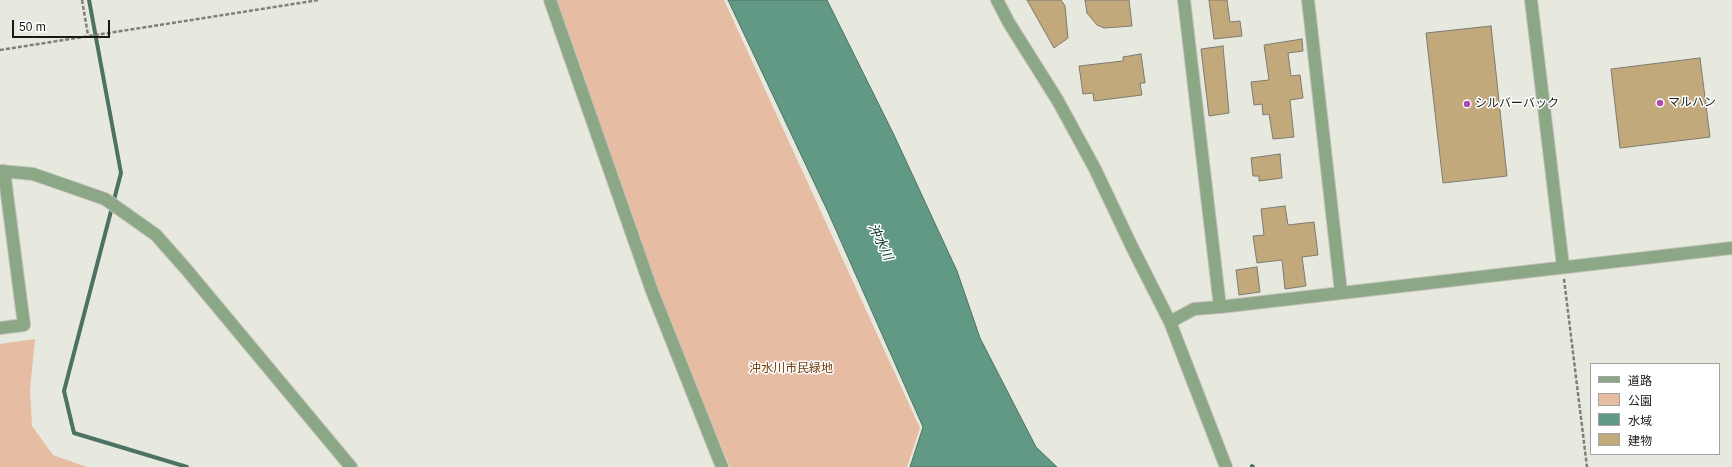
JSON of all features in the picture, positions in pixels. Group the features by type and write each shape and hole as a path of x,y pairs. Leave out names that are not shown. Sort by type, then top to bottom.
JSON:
{"street":[{"path":"550,0 652,291 722,467"},
{"path":"997,0 1009,23 1058,101 1095,169 1170,322 1226,467"},
{"path":"1184,0 1220,306"},
{"path":"1308,0 1341,292"},
{"path":"1531,0 1563,266"},
{"path":"0,328 24,325 2,171 33,174 105,198 156,235 186,269 350,467"},
{"path":"1170,322 1194,309 1732,248"}],"path":[{"path":"82,0 88,35"},
{"path":"0,50 319,0"},
{"path":"1563,266 1587,467"}],"green space":[{"name":"沖水川市民緑地","path":"554,0 724,0 920,428 907,467 730,467 665,311"},
{"path":"35,339 30,390 32,426 53,455 87,467 0,467 0,344"}],"water":[{"name":"沖水川","path":"728,0 827,0 894,135 957,271 980,338 1036,447 1057,467 910,467 923,427 828,212"}],"building":[{"path":"1027,0 1061,0 1065,6 1068,38 1054,48"},
{"path":"1085,0 1129,0 1132,26 1104,28 1097,25 1087,13"},
{"path":"1209,0 1227,0 1230,22 1240,21 1242,36 1214,39"},
{"name":"シルバーバック","path":"1491,26 1507,176 1443,183 1426,33"},
{"path":"1302,39 1303,51 1288,53 1291,76 1300,75 1303,98 1290,100 1294,137 1273,139 1269,114 1263,115 1262,104 1254,105 1251,82 1269,80 1264,45"},
{"path":"1223,46 1229,113 1209,116 1201,49"},
{"path":"1141,54 1145,83 1140,83 1142,95 1094,101 1093,93 1083,94 1079,66 1123,61 1123,57"},
{"name":"マルハン","path":"1700,58 1710,137 1620,148 1611,69"},
{"path":"1280,154 1282,178 1259,181 1259,176 1253,176 1251,158"},
{"path":"1285,206 1288,225 1314,222 1318,255 1302,257 1306,286 1285,289 1282,260 1257,263 1253,236 1264,235 1261,209"},
{"path":"1257,267 1260,292 1239,295 1236,270"}],"waterway":[{"path":"89,0 121,173 64,391 74,433 187,467"}],"place":[{"name":"マルハン","path":"1660,103"},
{"name":"シルバーバック","path":"1467,104"}]}
